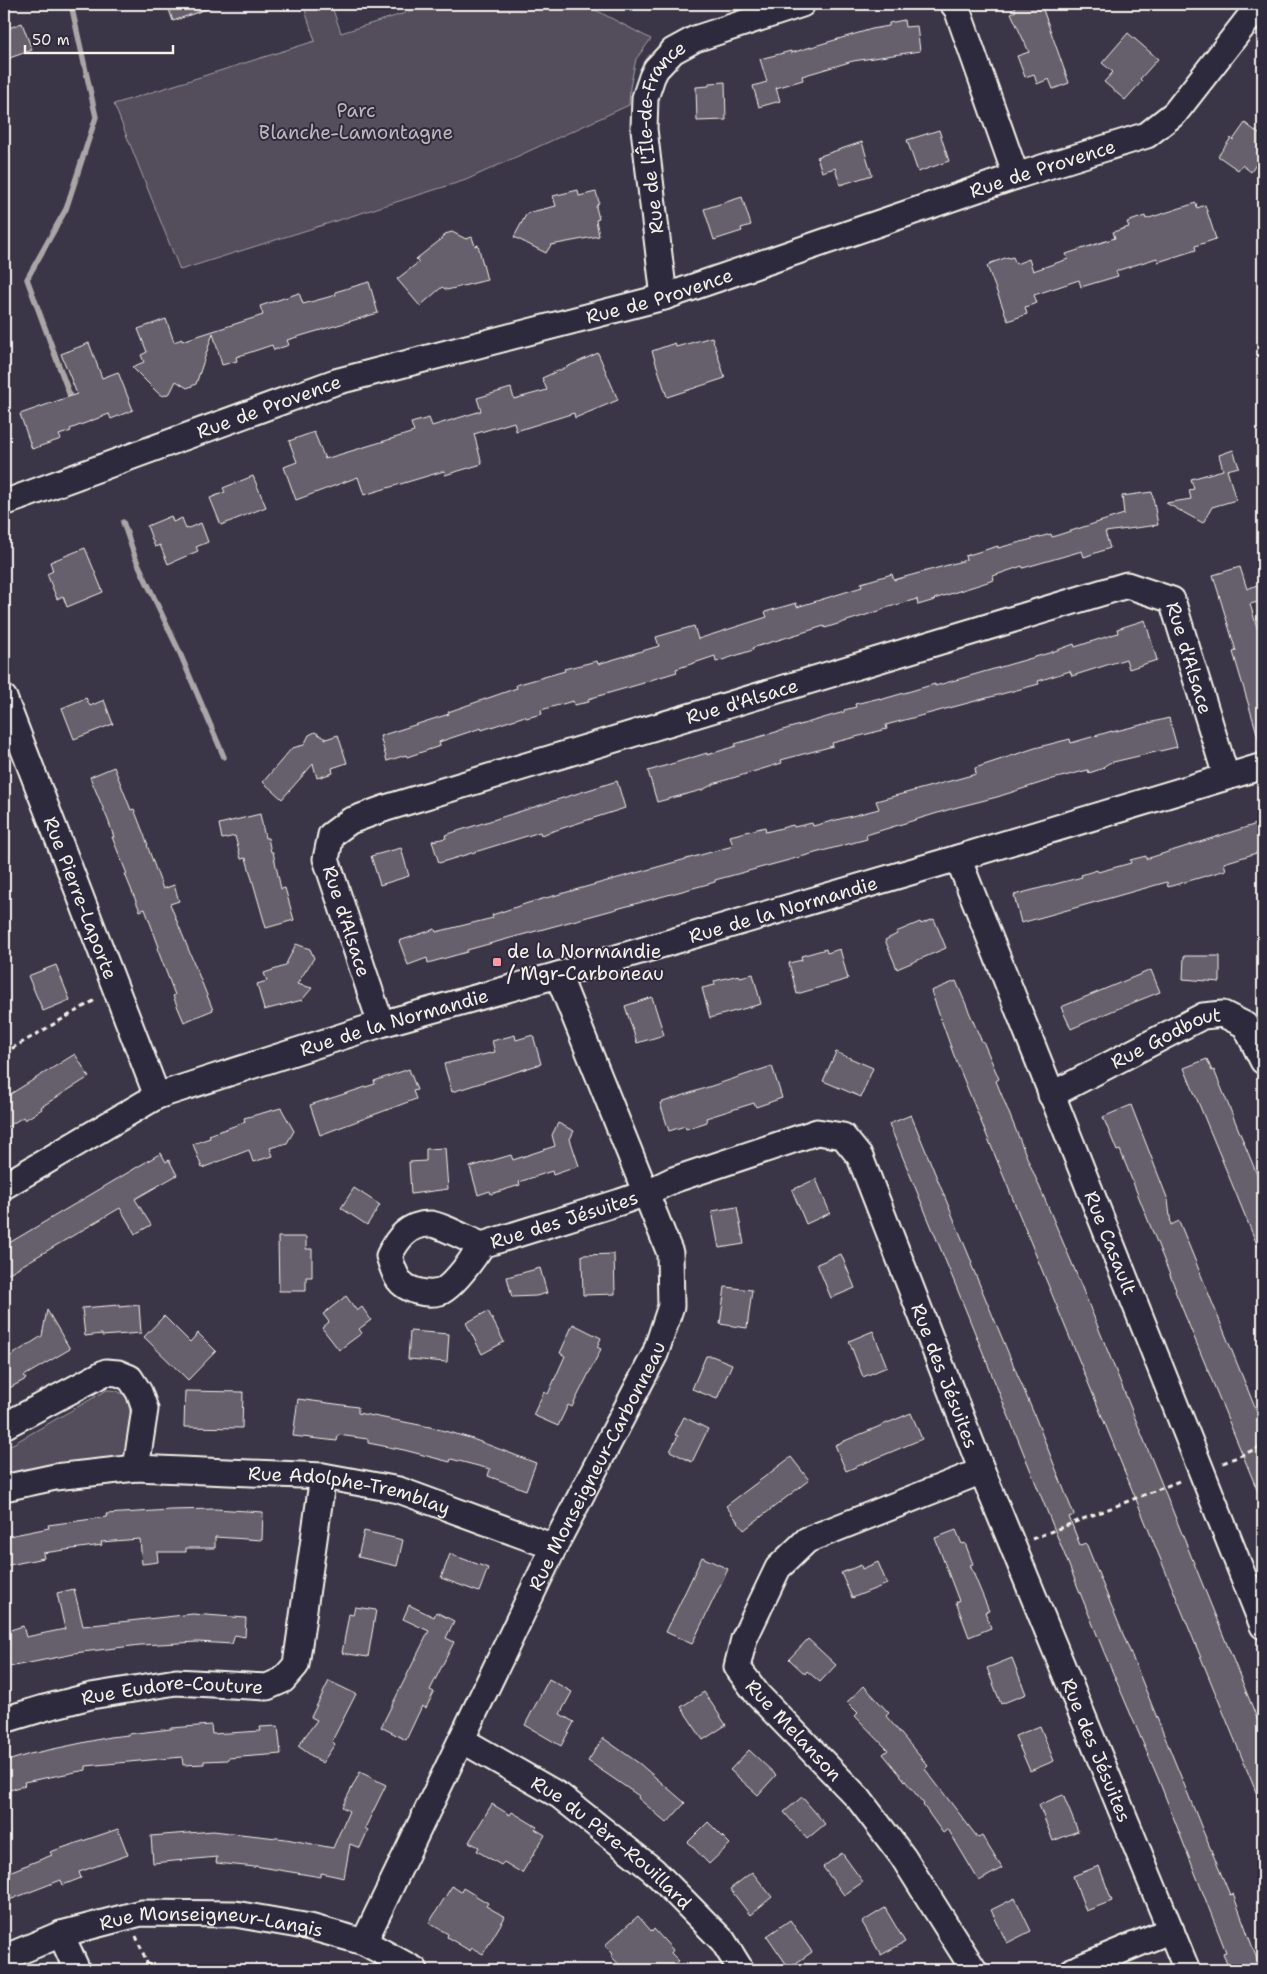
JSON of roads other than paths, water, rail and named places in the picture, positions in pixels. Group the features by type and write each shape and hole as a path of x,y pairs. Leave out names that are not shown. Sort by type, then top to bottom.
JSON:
{"street":[{"name":"Rue de l'Île-de-France","path":"664,298 644,129 646,98 652,77 656,69 673,51 695,39 802,4"},
{"path":"953,4 957,8 1016,176"},
{"name":"Rue de Provence","path":"4,503 335,382 664,298 1016,176 1147,135 1175,113 1260,4"},
{"name":"Rue d'Alsace","path":"381,1024 326,859 331,835 350,820 1127,585 1172,600 1226,776"},
{"name":"Rue Pierre-Laporte","path":"4,698 158,1096"},
{"name":"Rue de la Normandie","path":"4,1186 158,1096 381,1024 558,975 958,858 1263,766"},
{"name":"Rue Casault","path":"958,858 1263,1626"},
{"name":"Rue Monseigneur-Carbonneau","path":"364,1942 554,1547 655,1354 671,1306 670,1253 558,975"},
{"name":"Rue Godbout","path":"1051,1095 1203,1016 1223,1014 1245,1025 1263,1061"},
{"name":"Rue des Jésuites","path":"482,1245 646,1193 673,1180 817,1132 843,1136 860,1157 982,1471 1187,1970"},
{"path":"4,1426 106,1372 118,1373 130,1378 139,1392 145,1409 136,1468"},
{"name":"Rue Adolphe-Tremblay","path":"4,1488 55,1476 136,1468 324,1476 399,1490 554,1547"},
{"name":"Rue Melanson","path":"974,1970 903,1857 859,1799 758,1695 737,1667 744,1639 778,1568 807,1540 982,1471"},
{"name":"Rue Eudore-Couture","path":"4,1720 91,1696 176,1682 267,1687 283,1680 296,1665 324,1476"},
{"name":"Rue du Père-Rouillard","path":"462,1740 560,1796 653,1870 723,1941 741,1970"},
{"name":"Rue Monseigneur-Langis","path":"4,1958 61,1934 141,1913 235,1914 310,1927 364,1942 415,1970"},
{"path":"1074,1970 1171,1930"},
{"path":"61,1934 76,1970"}],"waterway":[{"path":"71,4 96,117 66,209 27,279 73,404"},
{"path":"123,522 135,557 179,651 224,757"}],"place":[{"name":"de la Normandie / Mgr-Carboneau","path":"497,962"}],"park label":[{"name":"Parc Blanche-Lamontagne","path":"356,121"}]}
